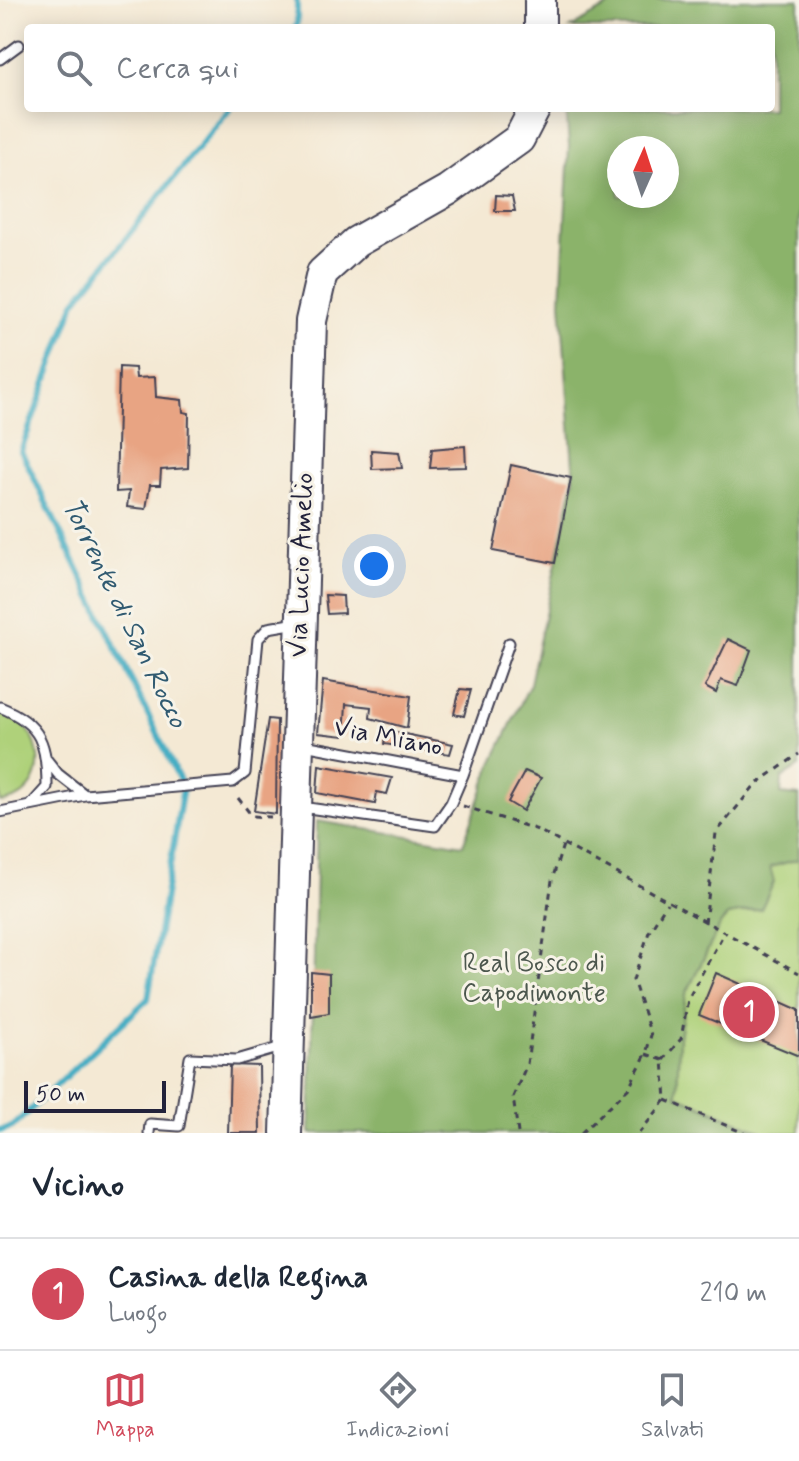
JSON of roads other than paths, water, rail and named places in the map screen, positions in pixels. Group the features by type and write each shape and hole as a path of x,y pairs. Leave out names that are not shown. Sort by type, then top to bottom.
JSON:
{"main road":[{"path":"540,0 540,24"},
{"name":"Via Lucio Amelio","path":"286,1133 290,1045 286,812 298,744 311,321 322,273 356,242 448,190 519,139 533,112"}],"lane":[{"path":"0,59 19,45"},
{"path":"0,812 85,795 233,782 245,773 258,639 268,628 300,623"},
{"path":"463,775 509,643"},
{"path":"0,707 32,725 44,744 47,787 31,805"},
{"name":"Via Miano","path":"286,812 435,826 451,803 463,775 298,744"},
{"path":"46,758 58,774 85,795"},
{"path":"149,1133 150,1124 179,1126 190,1058 237,1060 290,1045"}],"waterway":[{"name":"Torrente di San Rocco","path":"296,24 297,0"},
{"name":"Torrente di San Rocco","path":"0,1130 12,1127 148,999 183,787 21,451 75,302 227,112"}],"place":[{"name":"Casina della Regina","path":"749,1012"}],"park label":[{"name":"Real Bosco di Capodimonte","path":"534,979"}]}
